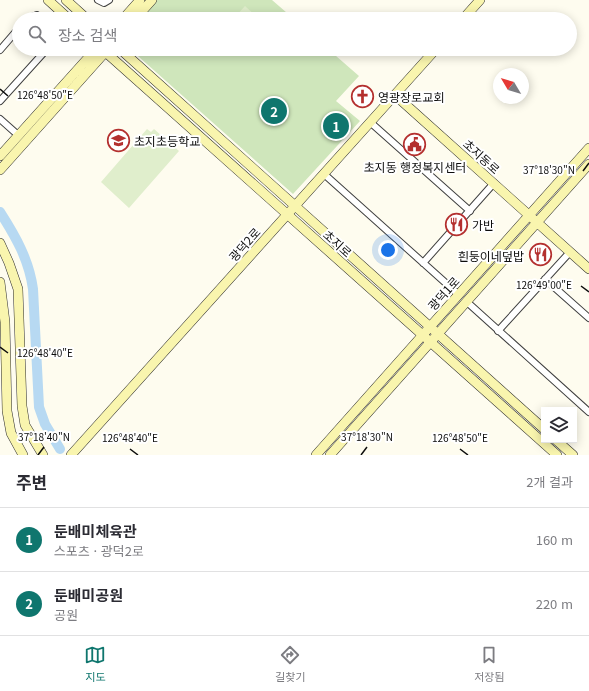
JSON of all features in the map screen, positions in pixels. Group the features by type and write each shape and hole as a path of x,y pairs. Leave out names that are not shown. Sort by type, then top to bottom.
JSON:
{"street":[{"path":"48,0 61,12"},
{"path":"66,0 79,12"},
{"path":"98,0 104,4 109,0"},
{"path":"129,12 140,0"},
{"path":"141,12 152,0"},
{"path":"469,12 480,0"},
{"path":"0,50 12,36"},
{"path":"0,101 41,56"},
{"path":"0,156 90,56"},
{"path":"0,170 100,56"},
{"name":"초지로","path":"112,56 557,455"},
{"name":"초지로","path":"128,56 541,426"},
{"name":"광덕2로","path":"71,455 430,56"},
{"name":"초지동로","path":"395,95 589,269"},
{"path":"0,119 18,136"},
{"path":"370,122 470,211"},
{"name":"광덕1로","path":"316,455 589,148"},
{"name":"광덕1로","path":"330,455 589,164"},
{"path":"324,174 458,294"},
{"path":"423,263 494,183"},
{"path":"0,243 18,289 22,406 26,425 43,455"},
{"path":"498,330 570,252"},
{"path":"545,279 589,318"},
{"path":"0,282 5,322 8,411 11,433 23,455"},
{"path":"467,302 589,412"},
{"path":"559,443 573,455"}],"green space":[{"path":"156,0 272,0 286,12 145,12"},
{"path":"245,6 251,12 240,12"},
{"path":"138,56 336,56 359,76 336,101 360,121 293,194"},
{"path":"147,129 151,132 154,129 179,151 129,208 101,182"}],"waterway":[{"path":"0,212 21,249 31,278 33,289 39,407 45,424 60,449"}],"place":[{"name":"영광장로교회","path":"362,96"},
{"name":"둔배미공원","path":"274,111"},
{"name":"둔배미체육관","path":"336,126"},
{"name":"초지초등학교","path":"119,140"},
{"name":"초지동 행정복지센터","path":"415,145"},
{"name":"가반","path":"456,224"},
{"name":"흰둥이네덮밥","path":"540,255"}]}
